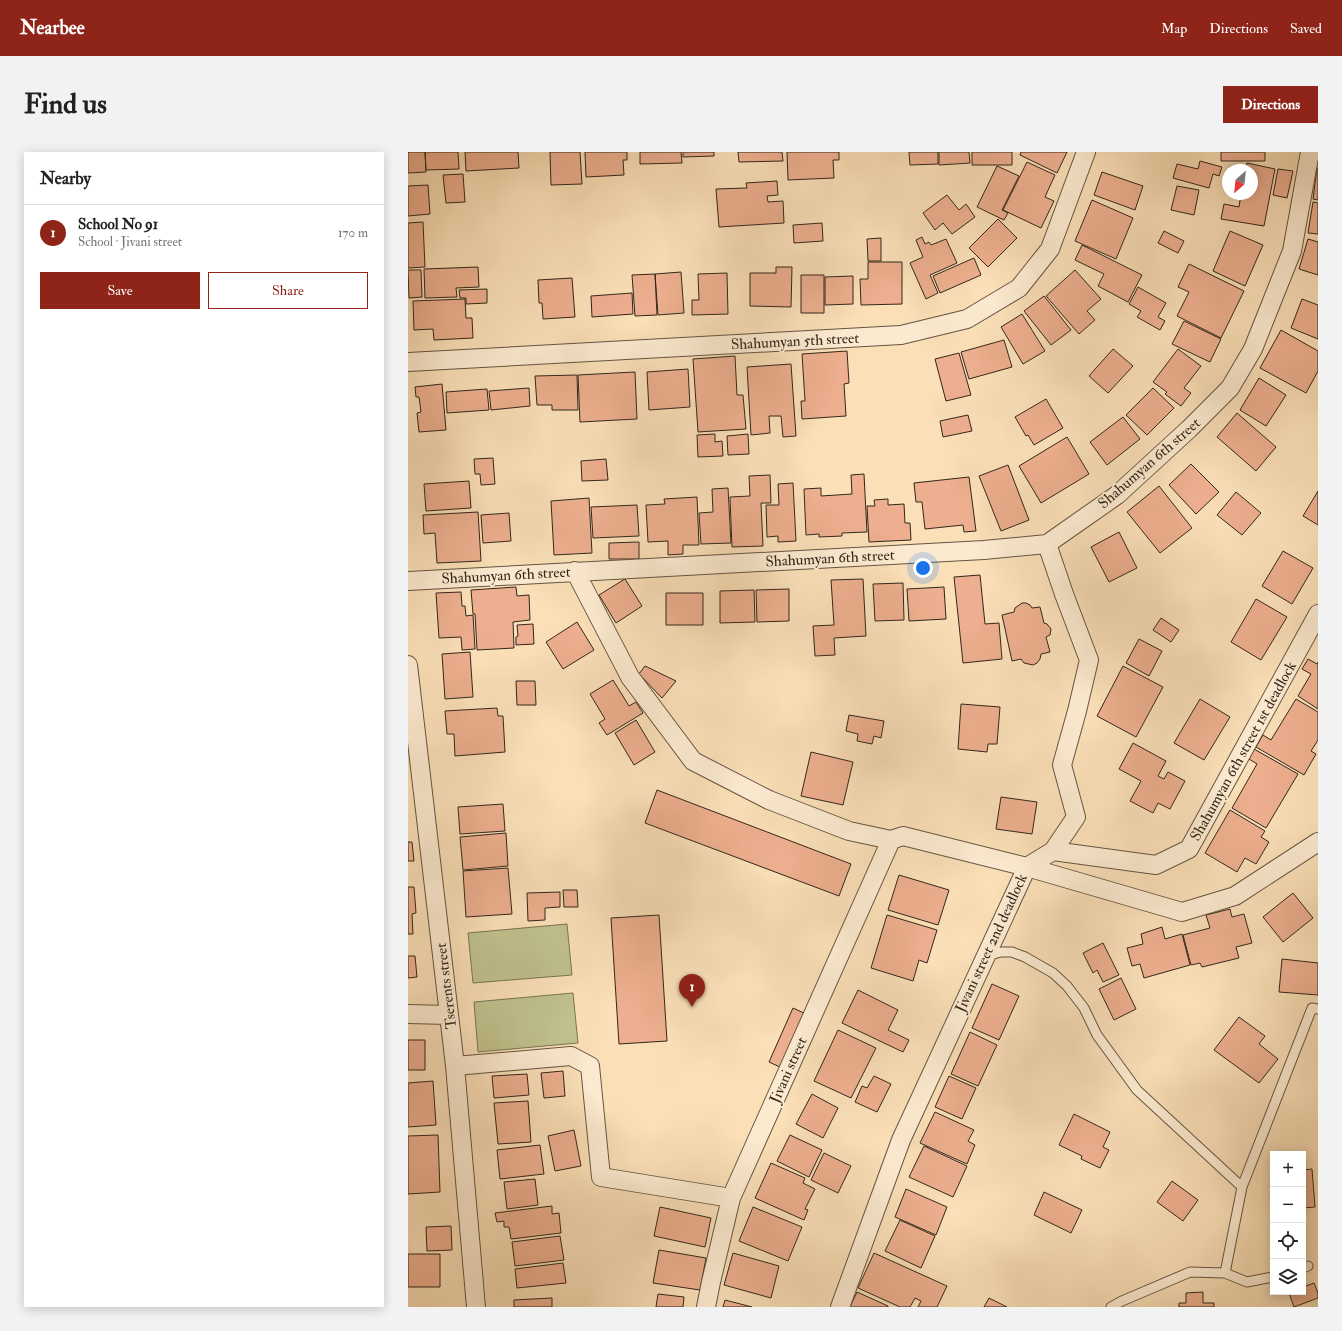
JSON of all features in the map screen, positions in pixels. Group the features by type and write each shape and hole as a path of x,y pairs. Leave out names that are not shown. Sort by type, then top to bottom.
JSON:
{"street":[{"name":"Shahumyan 5th street","path":"408,362 901,335 967,319 1019,288 1050,248 1086,152"},
{"name":"Shahumyan 6th street","path":"408,581 984,550 1047,544 1117,494 1189,429 1230,388 1253,349 1292,250 1310,152"},
{"name":"Jivani street 2nd deadlock","path":"840,1307 901,1140 1026,867 1053,851 1076,817 1062,765 1089,660 1047,544"},
{"path":"575,571 630,677 693,761 769,800 849,831 891,840 903,836 1026,867 1182,912 1235,896 1318,842"},
{"name":"Shahumyan 6th street 1st deadlock","path":"1053,851 1156,866 1189,849 1318,614"},
{"name":"Tserents street","path":"408,665 455,1066 476,1307"},
{"name":"Jivani street","path":"706,1307 731,1198 891,840"},
{"path":"408,1014 449,1015"},
{"path":"455,1066 571,1056 590,1066 601,1177 731,1198"}],"lane":[{"path":"986,956 1001,952 1012,952 1025,957 1053,973 1067,986 1084,1008 1097,1035 1137,1090 1242,1186"},
{"path":"1225,1273 1242,1186 1312,1008 1318,1009"},
{"path":"1111,1307 1122,1300 1190,1272 1225,1273 1247,1282 1270,1278"}],"green space":[{"path":"567,924 572,975 473,983 468,933"},
{"path":"573,993 578,1043 478,1052 474,1002"}],"building":[{"path":"408,152 425,152 426,172 408,173"},
{"path":"425,152 458,152 459,169 426,170"},
{"path":"465,152 518,152 519,168 466,171"},
{"path":"550,152 580,152 582,184 551,185"},
{"path":"585,152 627,152 627,160 623,160 624,175 586,177"},
{"path":"640,152 681,152 682,163 640,164"},
{"path":"683,152 714,152 714,156 683,157"},
{"path":"738,152 782,152 783,161 739,162"},
{"path":"787,152 839,152 839,160 833,160 834,178 788,180"},
{"path":"909,152 938,152 938,164 910,165"},
{"path":"939,152 969,152 970,163 939,165"},
{"path":"972,152 1012,152 1012,165 972,165"},
{"path":"1021,152 1067,152 1057,173 1020,155"},
{"path":"1221,152 1265,152 1265,161 1221,161"},
{"path":"1200,161 1222,167 1219,176 1213,174 1209,188 1173,178 1177,164 1198,169"},
{"path":"1027,162 1055,175 1045,197 1054,201 1041,228 1003,210"},
{"path":"1258,165 1275,169 1264,226 1221,219 1224,204 1239,207 1240,200 1258,200"},
{"path":"997,166 1019,176 1002,210 1008,213 1004,220 977,207"},
{"path":"1318,168 1318,200 1313,199"},
{"path":"1278,169 1293,171 1287,198 1273,195"},
{"path":"1102,172 1143,186 1135,210 1094,195"},
{"path":"463,174 465,202 446,203 443,175"},
{"path":"777,181 778,195 767,196 768,202 783,201 784,223 719,227 716,189 747,188 746,183"},
{"path":"428,185 430,214 408,216 408,186"},
{"path":"1177,186 1199,190 1194,215 1171,210"},
{"path":"947,195 959,210 966,204 975,217 952,234 943,223 935,230 923,213"},
{"path":"1092,200 1133,218 1116,259 1075,241"},
{"path":"1313,202 1318,203 1318,234 1308,233"},
{"path":"998,219 1017,238 988,267 969,248"},
{"path":"423,222 425,267 408,268 408,223"},
{"path":"822,223 823,241 794,243 793,225"},
{"path":"1164,231 1184,241 1178,253 1158,243"},
{"path":"1230,231 1263,245 1245,286 1213,271"},
{"path":"922,237 925,244 929,242 931,245 946,239 957,263 930,275 938,293 926,299 910,263 923,257 916,240"},
{"path":"881,238 881,261 868,261 867,239"},
{"path":"1308,239 1318,242 1318,275 1299,269"},
{"path":"1082,245 1142,275 1128,302 1098,286 1104,274 1075,260"},
{"path":"974,258 981,275 940,293 933,276"},
{"path":"868,262 902,262 902,304 861,305 860,279 868,279"},
{"path":"1189,264 1244,291 1221,338 1177,316 1189,292 1178,287"},
{"path":"478,267 479,287 456,288 457,297 425,298 424,269"},
{"path":"776,267 792,267 791,307 750,306 750,273 776,273"},
{"path":"408,270 421,270 422,297 409,298"},
{"path":"1075,270 1101,299 1087,311 1095,320 1079,334 1046,296"},
{"path":"681,272 684,313 658,315 655,274"},
{"path":"727,273 728,314 692,315 692,300 699,300 698,274"},
{"path":"655,274 657,315 635,316 632,275"},
{"path":"801,275 824,275 824,313 801,313"},
{"path":"853,276 853,304 825,305 825,277"},
{"path":"572,278 575,317 543,319 542,303 539,303 538,280"},
{"path":"1138,287 1166,303 1158,317 1165,321 1160,330 1137,317 1141,311 1129,304"},
{"path":"487,289 487,303 466,304 466,298 460,298 459,290"},
{"path":"632,293 633,314 592,317 591,296"},
{"path":"1044,296 1071,330 1051,345 1024,311"},
{"path":"465,299 466,318 472,318 473,338 434,340 433,329 414,330 413,301"},
{"path":"1302,299 1318,305 1318,339 1291,328"},
{"path":"1022,314 1045,351 1023,364 1001,327"},
{"path":"1184,321 1221,339 1210,362 1172,344"},
{"path":"1281,330 1318,351 1318,371 1306,393 1260,368"},
{"path":"1004,340 1012,367 969,379 961,352"},
{"path":"1113,349 1133,366 1108,393 1089,376"},
{"path":"1178,349 1201,366 1184,388 1191,393 1181,406 1165,394 1167,392 1153,382"},
{"path":"847,351 849,383 844,384 846,416 802,419 801,401 805,401 802,354"},
{"path":"959,353 971,395 946,401 935,359"},
{"path":"735,356 737,395 743,395 746,429 698,432 693,359"},
{"path":"791,364 796,436 783,437 781,416 769,416 770,433 751,435 747,367"},
{"path":"688,369 690,407 649,410 647,372"},
{"path":"635,372 637,419 580,422 578,375"},
{"path":"577,375 578,410 552,410 552,405 537,405 535,376"},
{"path":"1259,378 1286,395 1266,426 1240,410"},
{"path":"442,384 446,430 419,432 417,413 421,412 419,397 416,397 415,387"},
{"path":"529,388 530,406 491,410 489,391"},
{"path":"1153,388 1174,408 1147,435 1126,415"},
{"path":"487,389 489,410 447,413 446,392"},
{"path":"1046,399 1063,428 1034,445 1028,435 1026,436 1015,417"},
{"path":"1237,413 1276,447 1256,471 1217,437"},
{"path":"968,415 972,431 943,437 940,421"},
{"path":"1123,417 1140,439 1107,465 1090,442"},
{"path":"715,434 715,442 722,441 723,456 698,457 697,435"},
{"path":"748,434 749,454 728,455 727,436"},
{"path":"1067,437 1089,474 1041,503 1019,466"},
{"path":"493,458 495,484 481,485 480,474 475,474 474,459"},
{"path":"606,459 608,480 582,481 581,461"},
{"path":"1191,464 1219,492 1196,514 1169,485"},
{"path":"1008,465 1029,520 1001,531 979,476"},
{"path":"864,474 867,532 842,533 842,536 819,537 819,534 806,535 804,489 821,488 821,496 852,494 851,475"},
{"path":"770,475 771,503 761,503 763,546 732,547 730,497 750,496 749,476"},
{"path":"969,477 976,531 964,532 963,525 925,529 922,502 916,502 914,483"},
{"path":"469,481 471,508 426,511 424,484"},
{"path":"793,483 796,541 778,542 778,536 767,537 766,505 779,505 778,484"},
{"path":"1159,486 1192,528 1160,553 1127,512"},
{"path":"728,488 731,543 701,544 699,513 713,512 712,489"},
{"path":"1318,491 1318,525 1303,516"},
{"path":"1236,492 1261,513 1242,535 1217,515"},
{"path":"697,497 699,545 683,545 683,554 668,555 668,541 648,542 646,505 665,504 664,499"},
{"path":"589,498 592,553 554,555 551,501"},
{"path":"888,499 888,505 904,504 905,523 910,523 911,540 869,542 867,506 875,506 874,500"},
{"path":"637,505 639,536 593,538 591,507"},
{"path":"478,512 481,561 437,563 435,533 424,534 423,515"},
{"path":"509,513 511,541 483,543 481,515"},
{"path":"1119,532 1137,568 1109,582 1091,547"},
{"path":"639,542 639,559 609,559 609,543"},
{"path":"1283,551 1313,568 1292,604 1262,586"},
{"path":"980,575 985,624 999,623 1002,659 963,663 954,577"},
{"path":"625,579 642,606 616,623 599,595"},
{"path":"863,579 866,636 834,638 835,655 815,656 813,626 834,625 831,580"},
{"path":"903,583 904,620 875,621 873,584"},
{"path":"516,587 517,596 529,595 530,620 513,622 514,648 477,650 475,614 473,614 471,590"},
{"path":"944,587 946,619 909,621 907,589"},
{"path":"789,589 789,621 757,622 756,590"},
{"path":"754,590 755,622 720,623 720,591"},
{"path":"461,592 462,606 465,606 466,616 473,615 475,649 462,650 461,637 439,638 436,593"},
{"path":"666,593 703,593 703,625 666,625"},
{"path":"1256,599 1287,617 1261,660 1231,642"},
{"path":"1022,603 1030,605 1032,608 1040,607 1044,623 1051,629 1050,635 1046,637 1050,652 1041,654 1040,659 1033,665 1024,663 1021,659 1012,661 1002,615 1014,612 1015,608"},
{"path":"1161,618 1179,630 1171,642 1153,630"},
{"path":"577,622 594,650 563,669 546,642"},
{"path":"533,624 534,644 516,645 516,637 518,636 517,625"},
{"path":"1139,639 1162,651 1149,676 1126,663"},
{"path":"470,652 473,697 445,699 442,654"},
{"path":"1308,659 1317,664 1318,662 1318,709 1298,696 1311,674 1302,669"},
{"path":"645,666 676,681 662,698 639,674"},
{"path":"1123,666 1163,687 1136,737 1097,716"},
{"path":"613,680 629,706 636,702 643,713 607,735 599,723 605,719 590,694"},
{"path":"516,681 535,681 536,705 517,705"},
{"path":"1200,699 1230,717 1204,760 1174,743"},
{"path":"1296,699 1318,712 1318,740 1311,751 1316,754 1304,775 1256,747 1263,735 1271,740"},
{"path":"961,704 1000,707 997,744 988,744 987,752 958,749"},
{"path":"497,708 498,716 503,716 505,752 455,756 454,734 447,734 445,711"},
{"path":"849,715 884,721 881,738 874,736 872,744 857,741 858,734 846,731"},
{"path":"636,720 655,752 634,765 615,733"},
{"path":"1133,743 1166,761 1158,776 1164,779 1168,772 1185,781 1170,809 1158,803 1153,813 1130,801 1141,781 1119,769"},
{"path":"1254,749 1298,774 1266,828 1232,808 1257,764 1249,759"},
{"path":"811,752 853,762 843,805 801,796"},
{"path":"657,790 851,864 839,896 645,823"},
{"path":"1001,797 1037,802 1032,834 996,829"},
{"path":"503,804 505,831 460,834 458,807"},
{"path":"1230,810 1265,831 1261,837 1269,842 1256,864 1245,858 1237,872 1205,853"},
{"path":"506,833 508,866 463,870 460,837"},
{"path":"408,842 412,842 414,861 408,861"},
{"path":"508,868 512,914 466,917 463,871"},
{"path":"899,875 949,890 938,925 888,910"},
{"path":"408,887 414,887 416,913 412,914 413,934 408,934"},
{"path":"563,890 577,890 578,907 564,907"},
{"path":"560,892 560,907 545,908 545,920 528,921 527,893"},
{"path":"1293,893 1313,918 1283,942 1263,917"},
{"path":"1230,909 1232,917 1244,914 1252,943 1236,947 1239,958 1202,967 1200,963 1191,965 1183,935 1210,928 1206,915"},
{"path":"659,915 667,1041 619,1044 611,918"},
{"path":"887,915 937,930 927,963 919,960 913,981 871,968"},
{"path":"1162,927 1165,939 1182,934 1190,965 1144,978 1140,964 1132,966 1127,948 1143,944 1141,934"},
{"path":"1103,943 1119,975 1103,982 1097,970 1093,973 1083,953"},
{"path":"408,956 415,956 417,977 408,978"},
{"path":"1282,959 1318,963 1318,995 1279,992"},
{"path":"1121,978 1136,1009 1114,1020 1099,989"},
{"path":"992,984 1019,996 999,1040 972,1028"},
{"path":"858,990 898,1010 888,1030 909,1040 903,1052 842,1023"},
{"path":"793,1008 806,1014 782,1068 769,1062"},
{"path":"1239,1017 1265,1036 1259,1044 1278,1059 1259,1083 1214,1050"},
{"path":"838,1030 876,1048 851,1098 814,1081"},
{"path":"970,1032 997,1045 978,1086 951,1074"},
{"path":"408,1040 425,1040 425,1070 408,1070"},
{"path":"563,1071 565,1096 544,1098 541,1073"},
{"path":"527,1074 529,1095 494,1098 492,1076"},
{"path":"874,1076 891,1084 877,1112 855,1102 862,1086 867,1088"},
{"path":"949,1076 976,1088 962,1119 935,1107"},
{"path":"433,1081 436,1125 408,1127 408,1083"},
{"path":"812,1094 838,1108 823,1138 796,1124"},
{"path":"528,1101 531,1142 498,1144 494,1103"},
{"path":"935,1112 974,1130 968,1141 975,1145 967,1164 920,1143"},
{"path":"1074,1114 1110,1132 1103,1147 1109,1150 1100,1168 1081,1159 1082,1156 1059,1145"},
{"path":"574,1130 581,1166 555,1171 548,1136"},
{"path":"438,1135 440,1192 408,1194 408,1136"},
{"path":"790,1135 822,1150 809,1177 777,1161"},
{"path":"540,1145 544,1174 500,1179 497,1150"},
{"path":"924,1146 967,1166 953,1197 909,1177"},
{"path":"824,1153 851,1166 838,1193 811,1180"},
{"path":"771,1163 805,1178 803,1183 815,1189 805,1209 808,1210 804,1220 755,1198"},
{"path":"1312,1169 1315,1207 1306,1208 1306,1170"},
{"path":"535,1179 538,1205 507,1209 504,1182"},
{"path":"1172,1181 1198,1200 1183,1221 1157,1202"},
{"path":"906,1189 947,1207 936,1235 895,1217"},
{"path":"1044,1192 1082,1210 1071,1233 1034,1215"},
{"path":"552,1206 552,1214 559,1213 561,1233 511,1239 509,1227 504,1227 504,1221 497,1222 495,1213"},
{"path":"660,1207 711,1218 705,1247 654,1236"},
{"path":"753,1207 802,1227 788,1261 739,1241"},
{"path":"900,1220 935,1236 921,1268 885,1251"},
{"path":"451,1226 452,1250 427,1251 426,1227"},
{"path":"560,1236 564,1260 515,1266 512,1242"},
{"path":"659,1250 706,1258 700,1290 653,1283"},
{"path":"733,1253 779,1266 771,1298 724,1285"},
{"path":"874,1253 947,1286 937,1307 918,1307 921,1301 915,1298 910,1307 900,1307 858,1288"},
{"path":"408,1254 440,1254 440,1287 408,1287"},
{"path":"563,1263 566,1283 517,1288 515,1269"},
{"path":"1314,1283 1318,1293 1318,1298 1294,1307 1290,1295 1306,1295 1306,1286"},
{"path":"857,1292 888,1306 888,1307 850,1307"},
{"path":"1203,1292 1203,1303 1214,1303 1214,1307 1179,1307 1179,1303 1186,1303 1186,1293"},
{"path":"658,1294 684,1297 683,1307 656,1307"},
{"path":"552,1298 552,1307 514,1307 514,1300"},
{"path":"989,1298 1007,1307 984,1307"},
{"path":"725,1300 752,1307 723,1307"}],"place":[{"name":"School No 91","path":"692,1007"}]}
